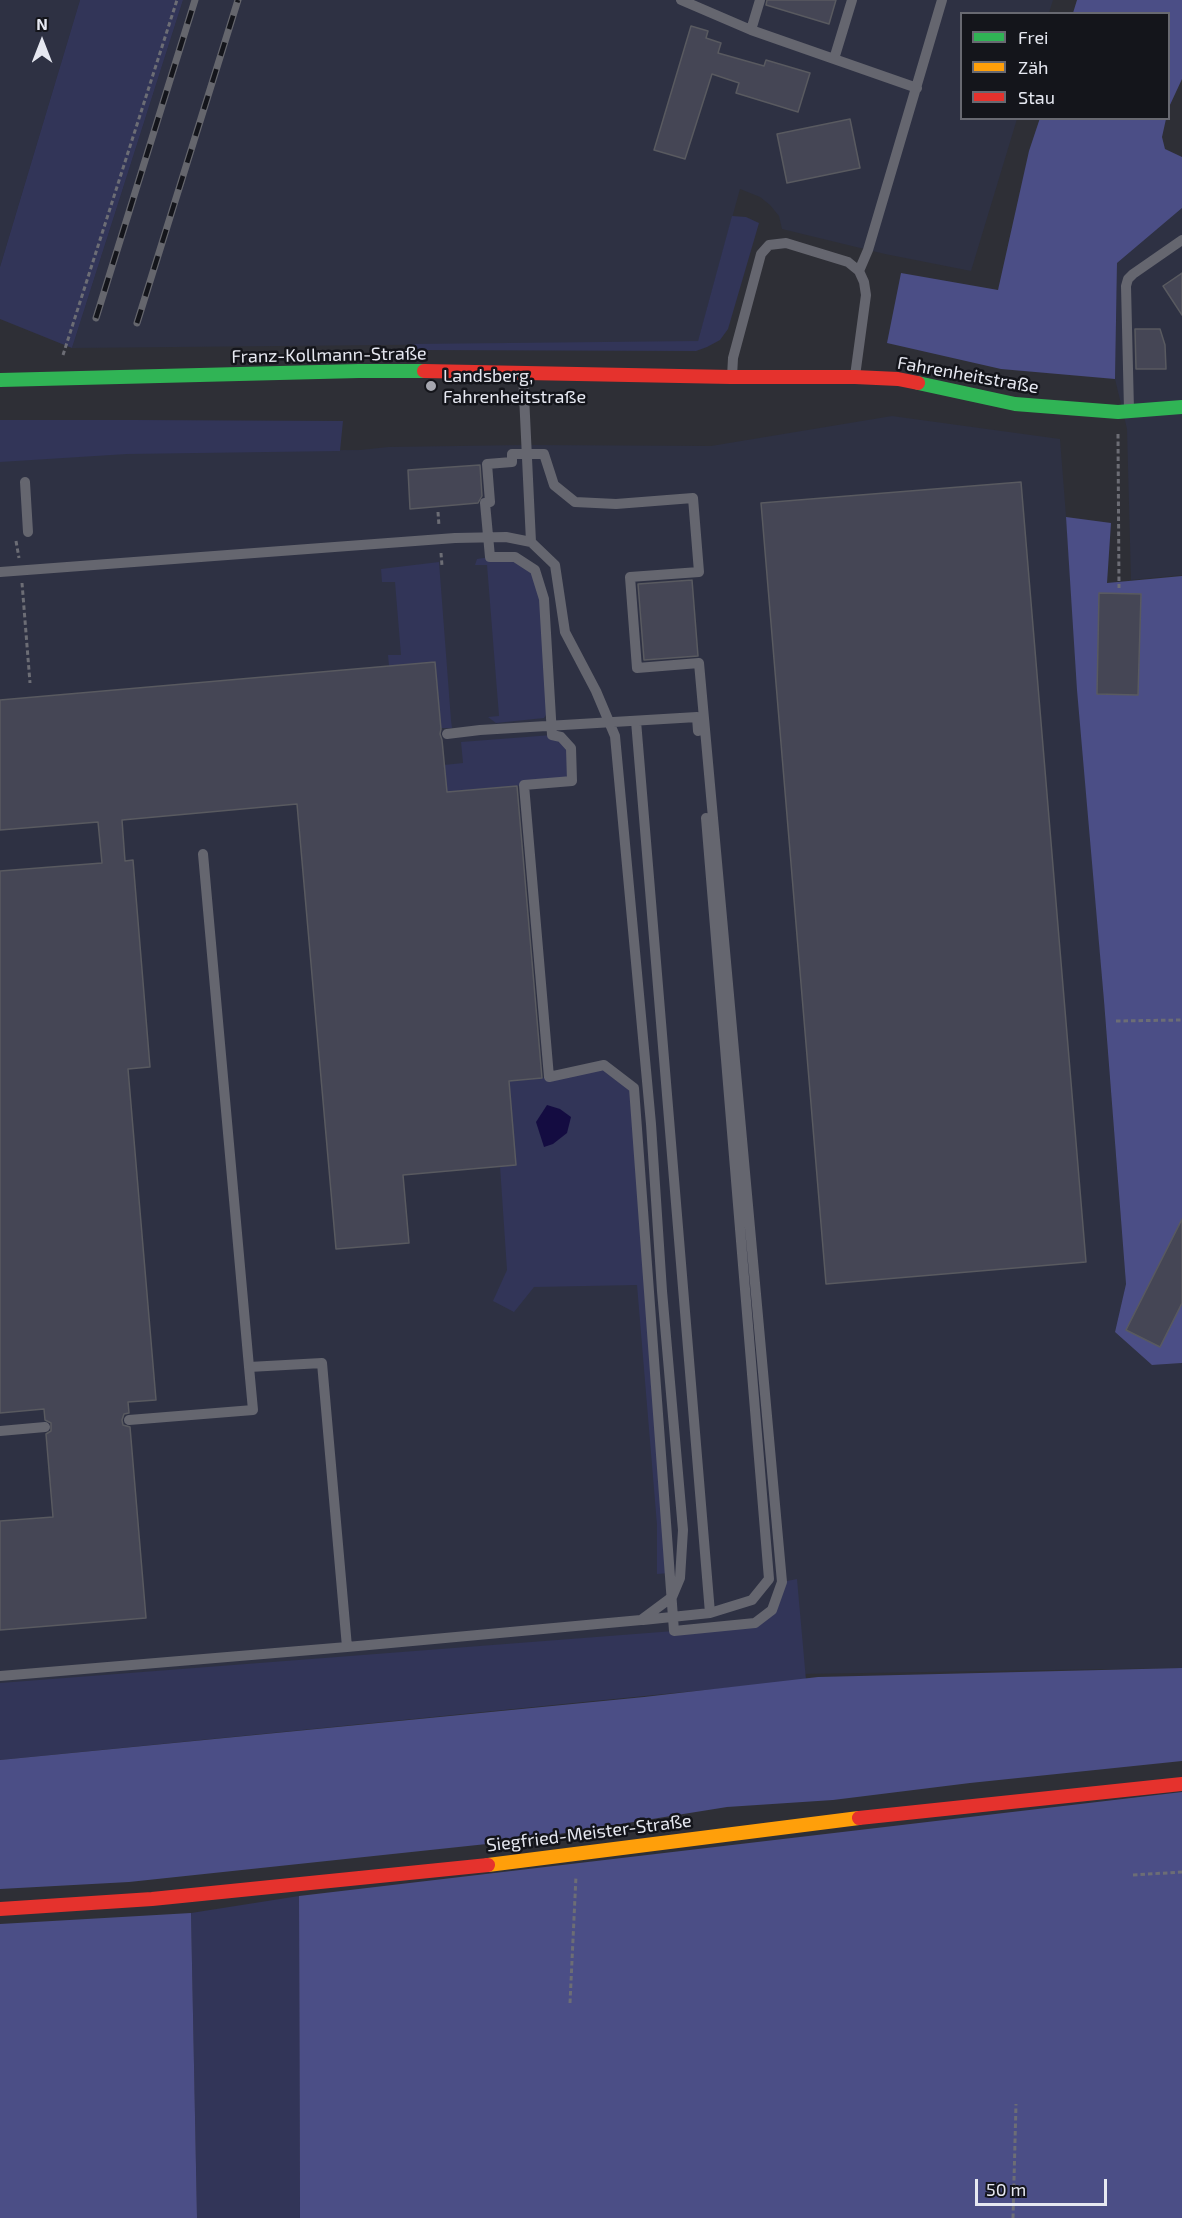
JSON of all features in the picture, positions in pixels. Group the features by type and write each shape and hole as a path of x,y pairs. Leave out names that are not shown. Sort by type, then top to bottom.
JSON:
{"street":[{"name":"Franz-Kollmann-Straße","path":"0,380 359,371 855,378"},
{"name":"Fahrenheitstraße","path":"855,378 898,379 1015,404 1124,411 1182,407"},
{"name":"Siegfried-Meister-Straße","path":"0,1909 152,1899 431,1872 848,1818 1182,1784"}],"lane":[{"path":"681,0 751,30 917,88"},
{"path":"751,30 760,0"},
{"path":"834,59 852,0"},
{"path":"859,271 868,249 942,0"},
{"path":"1124,411 1128,279 1182,240"},
{"path":"732,377 733,358 761,254 769,245 786,243 848,262 859,271 866,295 855,378"},
{"path":"523,372 531,542"},
{"path":"512,454 544,454 554,485 574,502 616,504 693,498 699,572 630,577 637,668 699,663 782,1582 772,1610 755,1623 674,1631 634,1088 604,1065 549,1077 524,785 572,782 571,748 561,737 552,735 544,599 535,570 515,557 490,557 488,537 485,503 490,502 487,464 512,462 512,454"},
{"path":"25,482 28,532"},
{"path":"0,572 488,537 506,537 531,542 555,565 566,632 596,691 615,736 651,1124 662,1291 683,1530 680,1578 672,1597 641,1620"},
{"path":"0,1676 710,1613 752,1600 770,1579 697,717 447,734"},
{"path":"636,721 710,1613"},
{"path":"129,1420 253,1410 203,854"},
{"path":"249,1366 322,1363 347,1647"},
{"path":"0,1431 45,1427"}],"path":[{"path":"55,380 177,0"},
{"path":"1119,588 1124,411"},
{"path":"15,533 30,683"},
{"path":"1116,1021 1182,1020"},
{"path":"570,2003 577,1853"},
{"path":"1133,1875 1182,1872"},
{"path":"1013,2218 1016,2104"}],"shaded area":[{"path":"0,0 80,0 0,267"},
{"path":"80,0 183,0 72,348 0,319 0,267"},
{"path":"183,0 1053,0 1049,12 960,12 960,120 1017,120 971,271 885,254 782,229 779,216 770,205 760,197 740,189 698,342 72,348"},
{"path":"1077,0 1182,0 1182,79 1170,105 1170,12 1073,12"},
{"path":"1039,120 1166,120 1162,137 1165,149 1182,157 1182,208 1117,263 1115,379 1001,369 887,343 901,273 998,290 1029,151"},
{"path":"1182,208 1182,575 1131,580 1127,429 1115,379 1117,263"},
{"path":"732,216 746,217 759,223 728,329 720,340 707,347 696,351 411,350 412,344 698,341"},
{"path":"892,416 1060,439 1126,1284 1115,1332 1152,1365 1182,1363 1182,1668 800,1674 0,1753 0,451 360,450 388,447 526,445 711,446"},
{"path":"0,420 343,421 340,451 127,454 0,462"},
{"path":"1066,517 1111,523 1107,583 1182,576 1182,1363 1152,1365 1115,1332 1126,1284 1077,690"},
{"path":"515,557 535,570 544,599 550,708 544,718 496,723 488,717 499,716 487,565 475,565 477,559"},
{"path":"439,562 452,728 441,728 435,662 389,666 388,655 401,655 395,582 382,582 381,569"},
{"path":"552,735 571,748 572,781 447,792 444,765 463,763 461,742"},
{"path":"604,1065 634,1088 670,1573 657,1574 657,1525 637,1285 534,1287 514,1312 493,1301 507,1270 500,1166 516,1165 509,1081 549,1077"},
{"path":"547,1105 560,1109 571,1117 567,1133 553,1144 544,1147 536,1122"},
{"path":"797,1579 806,1680 0,1760 0,1683 755,1623 772,1610 782,1582"},
{"path":"1182,1668 1182,1761 833,1800 727,1807 515,1841 129,1882 0,1889 0,1760 644,1697 818,1677"},
{"path":"1182,1792 1182,2218 300,2218 299,1896"},
{"path":"299,1896 300,2218 197,2218 191,1913"},
{"path":"191,1913 197,2218 0,2218 0,1924"}],"building":[{"path":"767,0 836,0 829,24 766,5"},
{"path":"691,26 708,31 706,38 721,43 718,53 764,66 766,60 810,73 798,112 736,93 739,83 712,74 685,159 654,150"},
{"path":"850,119 860,168 787,183 777,134"},
{"path":"1182,273 1182,315 1163,286"},
{"path":"1135,329 1160,329 1165,345 1166,369 1136,369"},
{"path":"480,465 482,496 478,503 410,509 408,470"},
{"path":"1021,482 1086,1262 826,1284 761,503"},
{"path":"692,580 698,656 644,660 638,584"},
{"path":"1099,593 1141,594 1138,695 1097,694"},
{"path":"435,662 447,792 517,786 542,1078 509,1081 516,1165 403,1175 409,1243 336,1249 297,804 122,820 125,861 133,860 150,1067 128,1069 156,1400 128,1402 129,1413 124,1414 122,1420 123,1425 130,1427 146,1618 0,1630 0,1521 53,1517 46,1434 51,1431 51,1423 45,1420 44,1409 0,1413 0,871 102,863 98,822 0,830 0,700"},
{"path":"1182,1219 1182,1303 1160,1347 1126,1330"}],"railway":[{"path":"96,318 195,0"},
{"path":"137,323 238,0"}],"traffic: fast":[{"path":"0,380 424,371"},
{"path":"918,383 1015,404 1118,412 1182,407"}],"traffic: slow":[{"path":"488,1865 859,1818"}],"traffic: jam":[{"path":"424,371 855,377 898,379 918,383"},
{"path":"859,1818 1182,1784"},
{"path":"0,1909 152,1899 488,1865"}],"place":[{"name":"Landsberg, Fahrenheitstraße","path":"431,386"}]}
